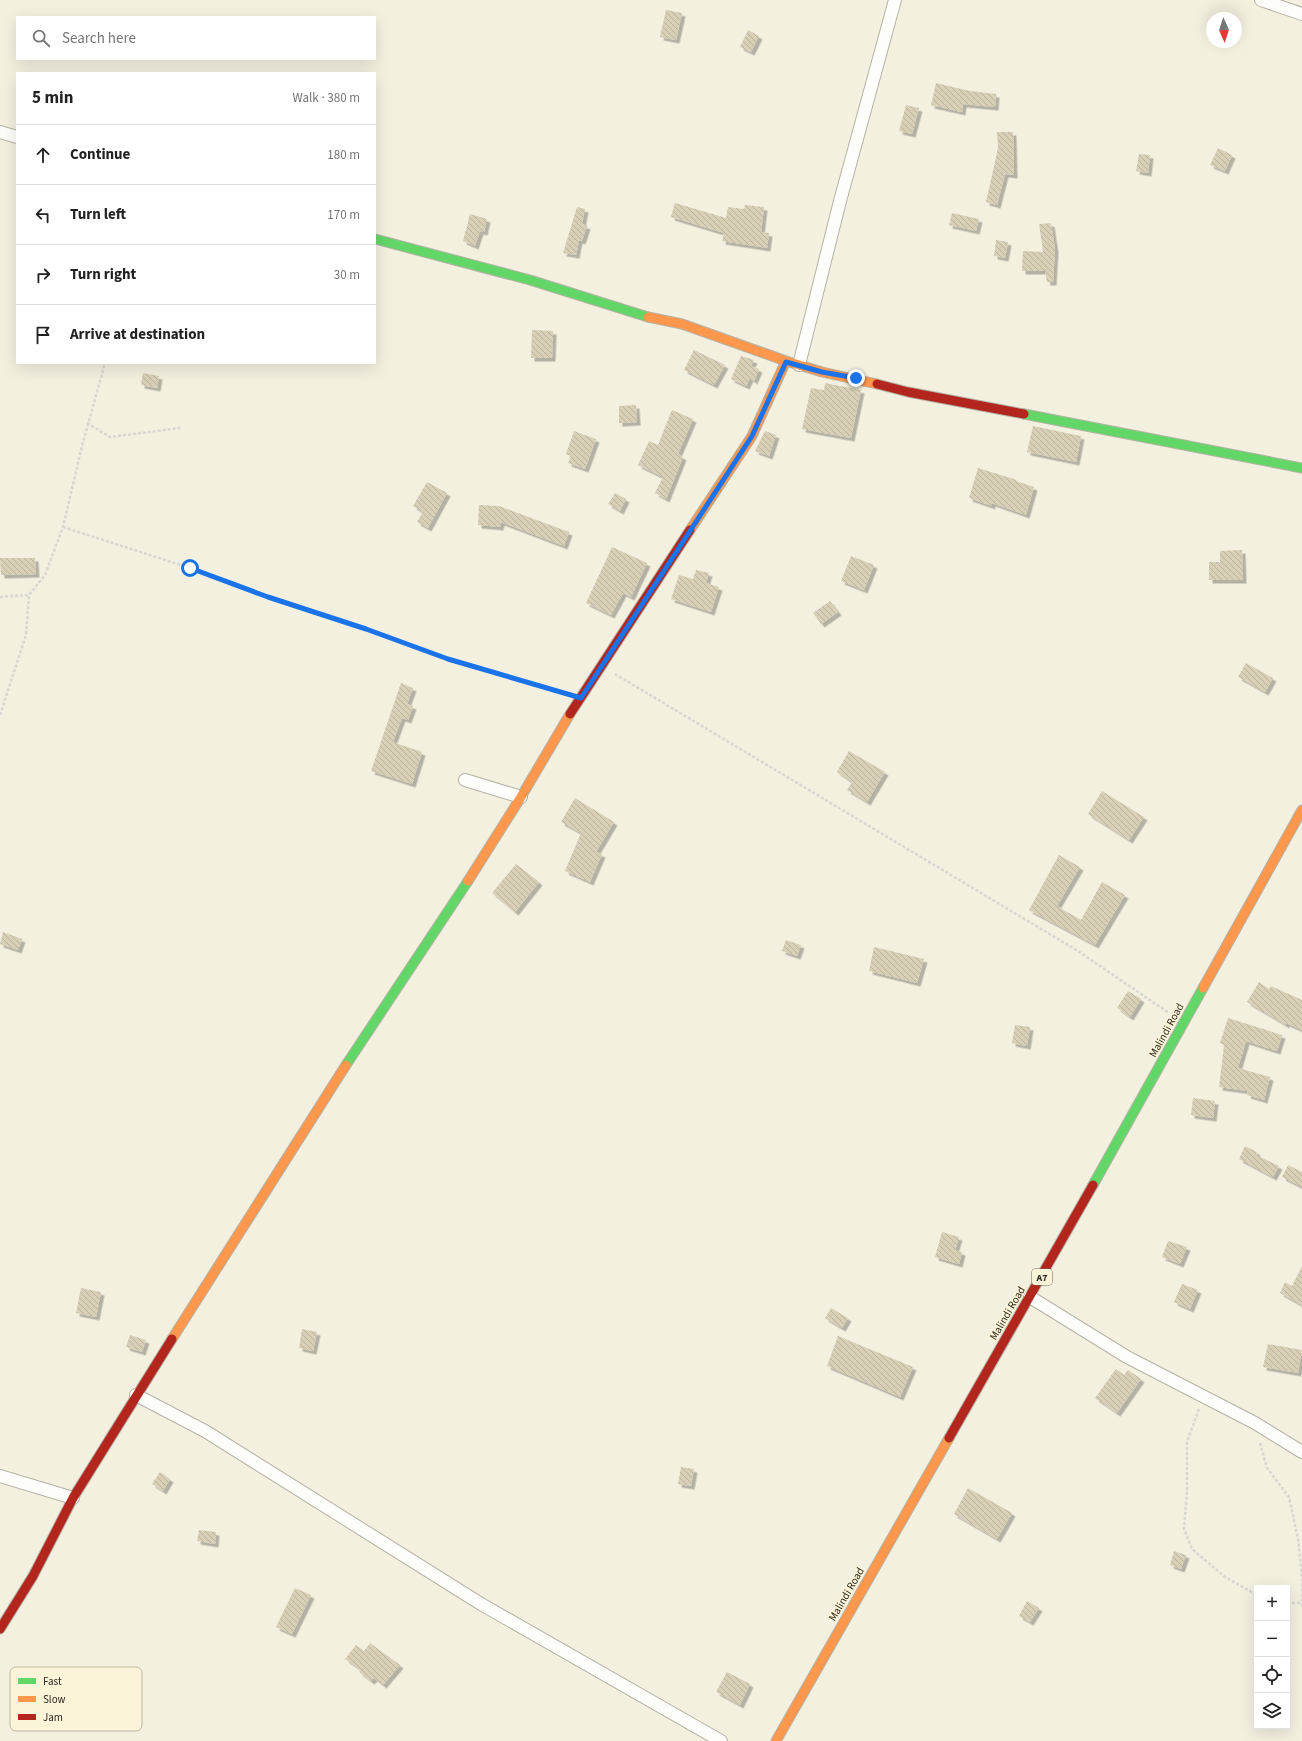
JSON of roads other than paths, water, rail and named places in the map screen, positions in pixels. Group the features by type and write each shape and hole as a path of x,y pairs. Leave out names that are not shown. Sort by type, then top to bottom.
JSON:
{"main road":[{"path":"376,239 530,280 652,318 682,324 786,362 822,372 856,378 908,392 1302,468"},
{"path":"0,1628 33,1576 73,1498 136,1395 323,1099 426,948 521,797 562,726 752,436 786,362"},
{"name":"Malindi Road","path":"776,1741 1030,1298 1302,810"}],"street":[{"path":"799,365 840,201 895,0"},
{"path":"1261,0 1302,14"},
{"path":"0,132 16,137"},
{"path":"465,780 521,797"},
{"path":"1030,1298 1127,1358 1255,1423 1302,1452"},
{"path":"136,1395 205,1431 481,1604 721,1741"},
{"path":"0,1476 73,1498"}]}
